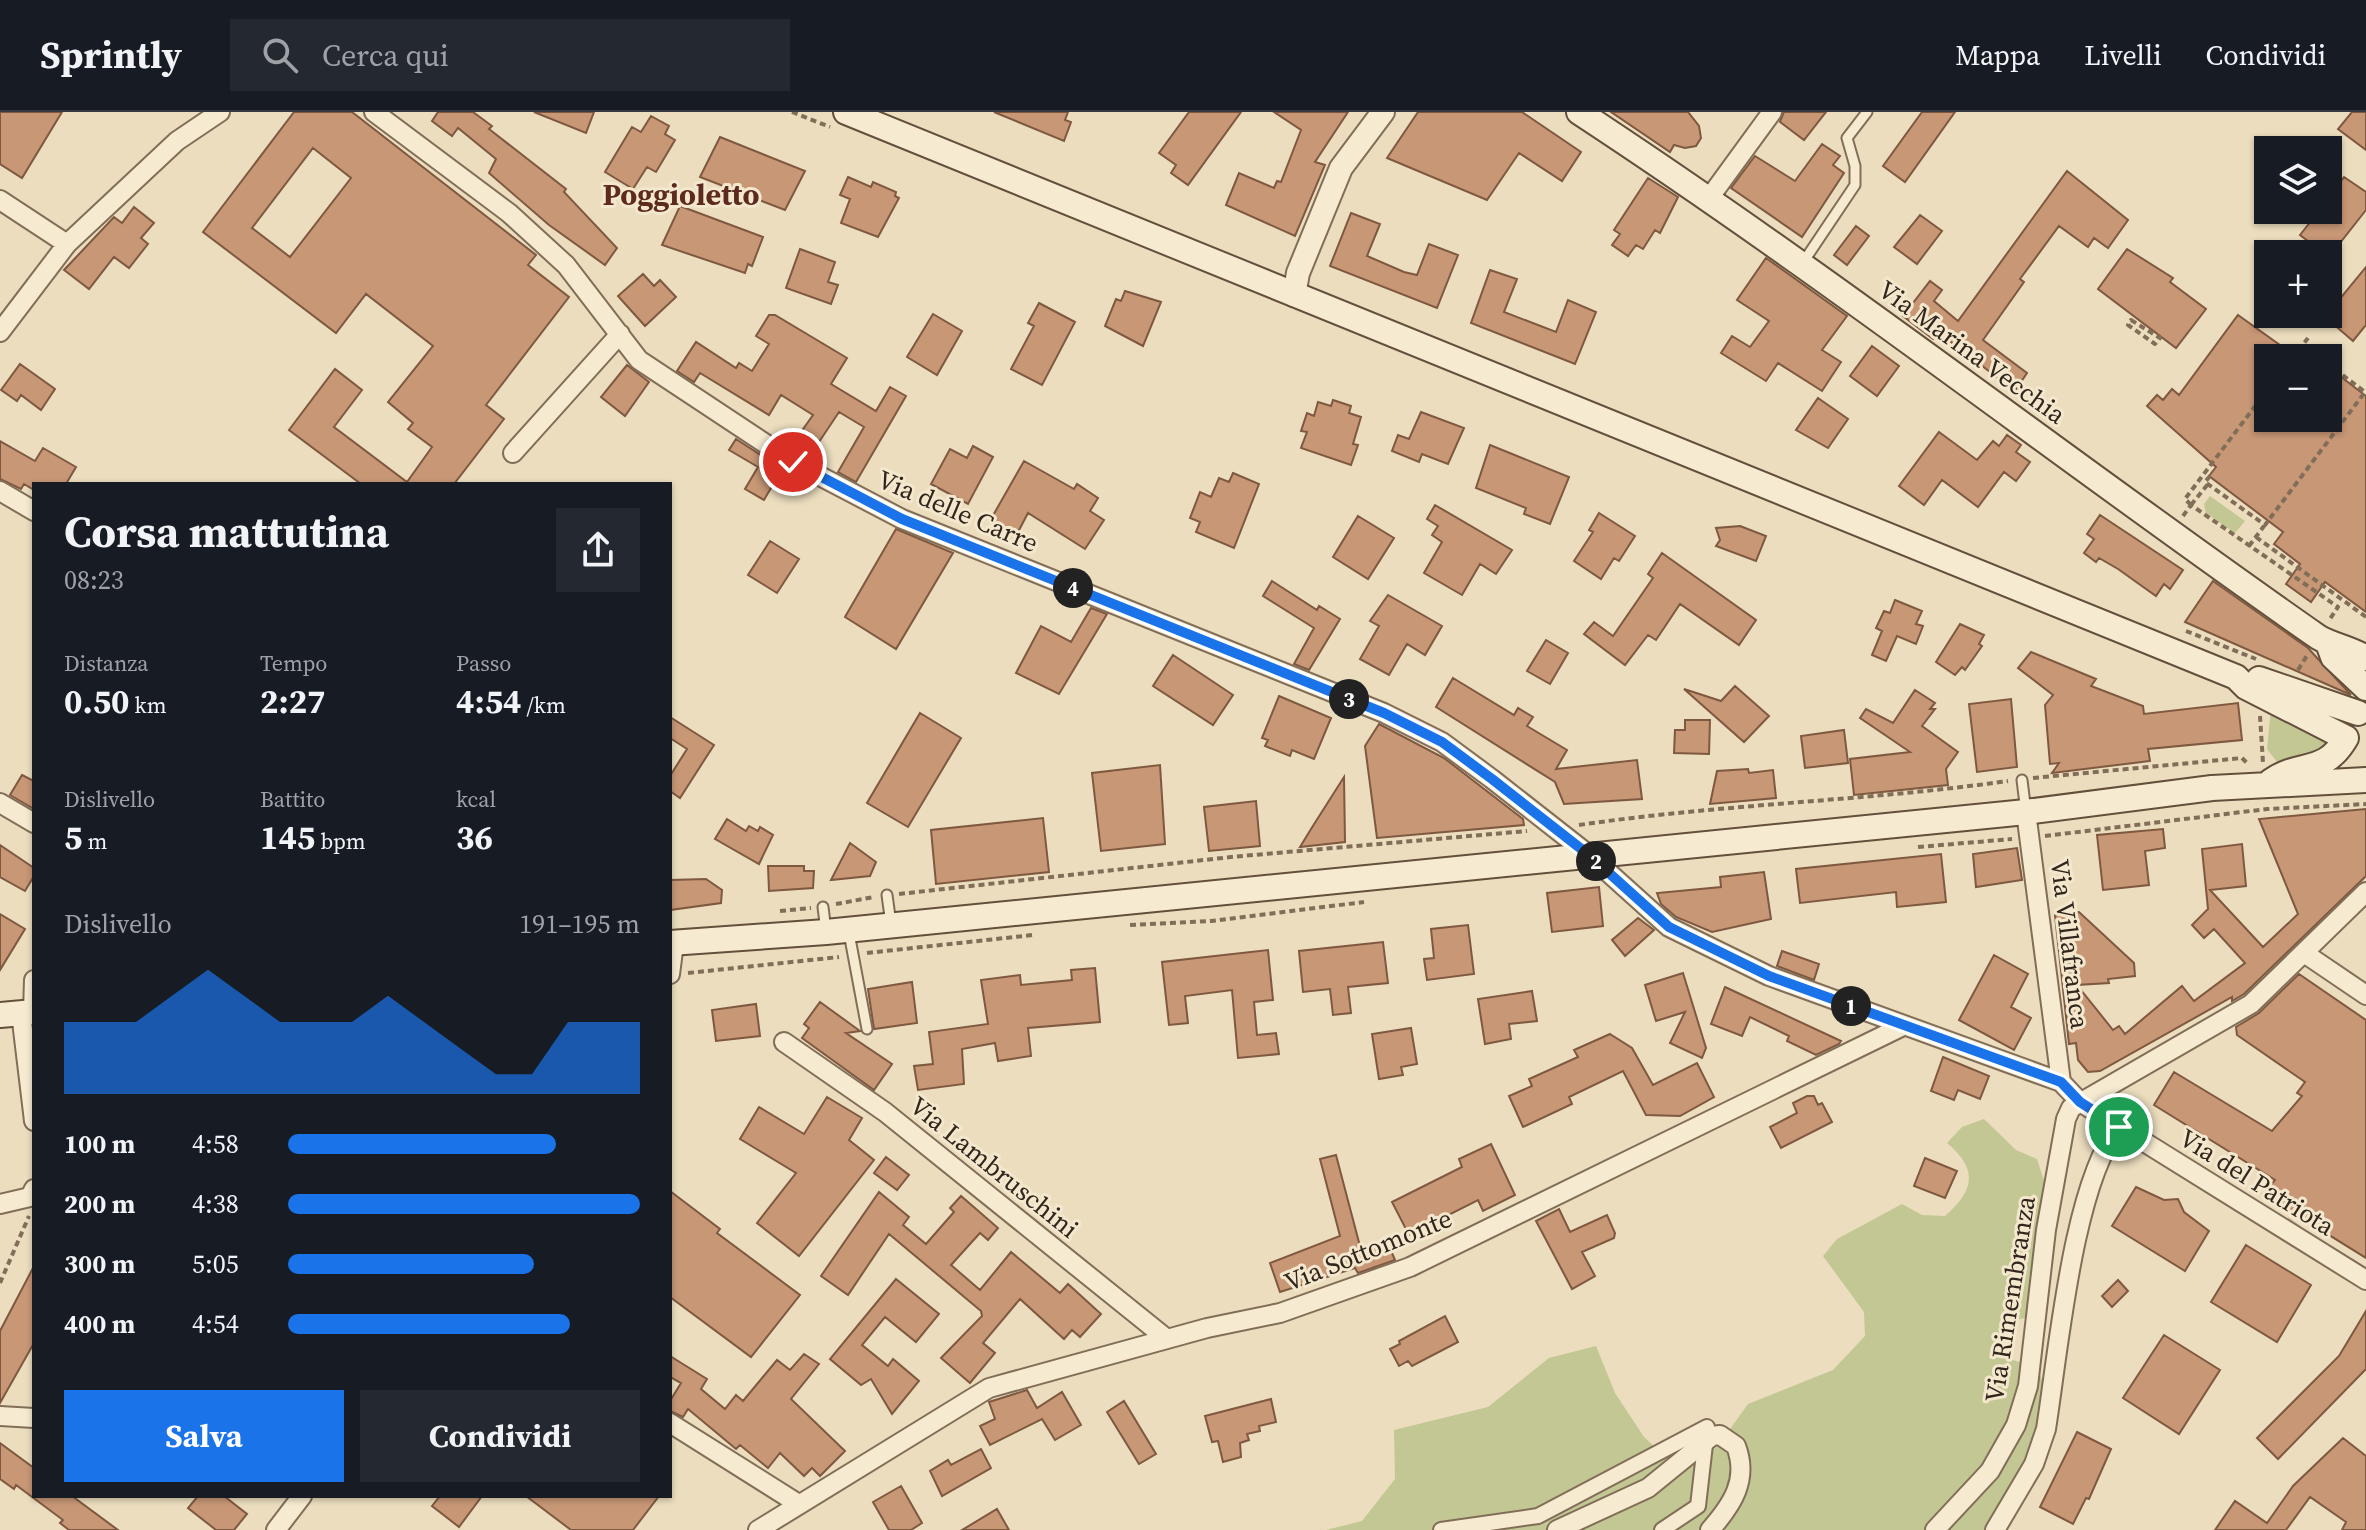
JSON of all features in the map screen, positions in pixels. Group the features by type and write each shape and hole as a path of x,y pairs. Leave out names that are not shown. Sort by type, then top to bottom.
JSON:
{"main road":[{"path":"846,112 2237,677 2251,677 2362,710 2327,762 2282,773 2265,784"},
{"name":"Via Marina Vecchia","path":"1579,112 1710,197 1984,388 2151,520 2328,643 2343,644 2366,658"},
{"name":"Via Marina Vecchia","path":"2328,643 2333,657 2366,688"},
{"path":"2237,677 2246,687 2346,738"},
{"path":"2346,738 2351,762 2366,778"},
{"path":"672,943 837,931 2026,812 2265,784 2284,787 2319,785 2366,778"}],"street":[{"path":"0,332 67,244 177,141 220,112"},
{"name":"Via delle Carre","path":"374,112 520,223 566,265 639,360 793,462 902,519 1384,713 1442,742 1589,855 1669,927 1769,976 2061,1082"},
{"path":"1294,295 1298,273 1341,168 1383,112"},
{"path":"1710,197 1772,112"},
{"path":"0,200 67,244"},
{"path":"513,453 620,334"},
{"path":"0,491 32,510"},
{"path":"0,803 32,822"},
{"name":"Via Villafranca","path":"2026,812 2061,1082"},
{"path":"2080,1102 2251,1004 2366,892"},
{"path":"2304,953 2366,995"},
{"path":"32,986 22,1013 32,1103"},
{"name":"Via Sottomonte","path":"758,1530 797,1503 989,1388 1167,1339 1280,1313 1410,1267 1903,1026"},
{"name":"Via Lambruschini","path":"784,1042 885,1112 1167,1339"},
{"name":"Via del Patriota","path":"2061,1082 2080,1102 2366,1280"},
{"name":"Via Rimembranza","path":"1935,1530 1990,1471 2016,1425 2028,1386 2046,1230 2066,1119 2080,1102"},
{"path":"1995,1530 2034,1464 2046,1429 2085,1201 2111,1137 2119,1127"},
{"path":"0,1204 32,1193"},
{"path":"0,1416 32,1418"},
{"path":"672,1424 797,1503"},
{"path":"1441,1530 1538,1516 1707,1427 1698,1506 1662,1530"},
{"path":"1557,1530 1648,1488 1706,1441 1720,1435 1736,1446 1741,1466 1736,1493 1710,1530"},
{"path":"276,1530 300,1498"}],"lane":[{"path":"1802,264 1855,185 1855,166 1847,138 1867,112"},
{"path":"2022,780 2026,812"},
{"path":"887,895 891,925"},
{"path":"823,907 837,931 867,1029"}],"path":[{"path":"2131,320 2160,338 2155,344 2128,325 2131,320"},
{"path":"2303,344 2308,338"},
{"path":"2342,375 2365,392 2342,423"},
{"path":"2210,476 2208,484 2191,505 2185,499 2254,408"},
{"path":"2249,546 2335,432"},
{"path":"2208,484 2265,525"},
{"path":"2256,537 2366,617"},
{"path":"2338,607 2342,600"},
{"path":"2259,706 2267,809 2366,804"},
{"path":"823,907 887,895"},
{"path":"0,1283 29,1214 32,1193"}],"green space":[{"path":"2210,496 2245,521 2235,533 2206,513 2204,504"},
{"path":"2271,708 2328,738 2331,748 2280,766 2267,749"},
{"path":"1984,1119 2016,1150 2037,1159 2044,1181 2026,1318 2002,1322 2001,1340 2010,1359 2037,1368 2043,1386 2043,1406 2030,1451 1986,1530 1326,1530 1362,1521 1395,1479 1394,1430 1488,1407 1549,1358 1596,1346 1615,1393 1644,1437 1682,1473 1718,1446 1748,1404 1833,1370 1865,1336 1864,1312 1823,1256 1837,1239 1902,1204 1922,1215 1945,1216 1962,1197 1969,1180 1964,1162 1947,1143 1962,1127"}],"building":[{"path":"0,112 62,112 22,178 0,164"},
{"path":"294,112 352,112 536,255 528,265 569,297 486,405 504,419 456,482 407,482 432,447 408,429 413,423 388,402 433,346 366,294 336,333 203,232","holes":["313,148 351,178 290,257 252,228"]},
{"path":"438,112 473,112 492,126 489,129 566,189 564,192 617,248 605,265 549,225 489,173 496,159 458,128 452,136 432,121"},
{"path":"534,112 594,112 586,133"},
{"path":"994,112 1068,112 1065,120 1071,122 1064,141"},
{"path":"1189,112 1241,112 1188,185 1171,173 1176,165 1159,153"},
{"path":"1274,112 1348,112 1315,162 1325,165 1295,236 1226,205 1239,173 1274,188 1277,181 1281,182 1301,130"},
{"path":"1418,112 1522,112 1581,152 1562,181 1519,153 1487,200 1387,158"},
{"path":"1611,112 1688,112 1699,126 1701,138 1696,146 1685,148 1674,145 1670,152"},
{"path":"1784,112 1826,112 1804,140 1780,122"},
{"path":"1922,112 1955,112 1905,182 1883,166"},
{"path":"2352,112 2366,112 2366,150 2338,129"},
{"path":"651,116 669,126 665,134 675,140 656,172 647,167 633,189 605,172 632,127 641,132"},
{"path":"720,137 805,171 785,210 700,177"},
{"path":"1822,144 1840,156 1833,165 1844,173 1802,237 1731,188 1755,156 1795,181"},
{"path":"2067,171 2128,220 2108,248 2094,238 2088,247 2059,226 2020,279 2024,282 1983,340 2027,373 2015,391 1939,333 1933,339 1903,316 1930,281 1942,290 1934,301 1958,321"},
{"path":"848,177 871,187 873,182 896,192 895,196 899,198 878,237 841,223 850,199 840,195"},
{"path":"2344,177 2366,192 2366,210 2342,240 2307,240 2300,235 2309,224 2342,224"},
{"path":"1648,178 1678,197 1660,233 1655,230 1643,249 1636,245 1628,256 1612,245 1620,234 1614,230"},
{"path":"680,206 763,237 752,266 748,264 745,273 662,245"},
{"path":"134,207 154,223 141,238 148,244 129,268 114,257 89,289 64,270 114,217 122,223"},
{"path":"1351,213 1380,224 1367,256 1404,272 1417,275 1429,244 1458,255 1437,308 1330,266"},
{"path":"1920,215 1942,231 1917,264 1894,247"},
{"path":"1856,226 1869,236 1847,265 1834,255"},
{"path":"800,249 835,262 828,282 838,285 831,304 786,288"},
{"path":"2127,249 2173,278 2170,282 2206,309 2176,348 2098,289"},
{"path":"1766,258 1847,316 1822,350 1841,362 1822,391 1778,363 1766,381 1721,353 1732,336 1750,347 1769,321 1737,300"},
{"path":"2366,267 2366,325 2353,341 2338,328 2342,328 2342,296"},
{"path":"1490,270 1517,279 1504,312 1556,332 1568,300 1596,312 1575,364 1471,323"},
{"path":"643,274 654,286 660,280 676,297 645,326 618,296"},
{"path":"1125,291 1161,302 1143,346 1105,326 1116,299 1121,301"},
{"path":"1039,303 1075,322 1042,385 1011,369 1034,326 1028,323"},
{"path":"933,314 962,331 937,375 907,357"},
{"path":"769,315 775,315 847,358 831,384 876,411 890,387 906,396 856,482 838,472 864,427 839,412 809,457 791,446 813,415 781,395 769,415 700,373 694,382 677,371 696,342 736,368 739,363 752,371 769,344 756,336"},
{"path":"2238,315 2278,344 2254,344 2254,432 2342,432 2342,378 2366,396 2366,612 2325,582 2311,602 2286,584 2300,564 2274,544 2283,532 2209,476 2216,467 2147,406 2157,395 2163,400 2172,389 2179,395"},
{"path":"1872,346 1899,366 1877,396 1850,376"},
{"path":"20,364 55,389 41,410 21,395 17,401 1,390"},
{"path":"627,365 649,382 625,416 601,397"},
{"path":"335,369 362,390 334,427 407,482 358,482 289,430"},
{"path":"1818,398 1848,419 1828,448 1796,430"},
{"path":"1333,400 1351,406 1349,413 1361,417 1353,444 1358,445 1351,465 1301,448 1307,432 1301,431 1307,413 1314,416 1318,402 1331,406"},
{"path":"1421,412 1464,428 1448,464 1422,454 1419,462 1392,451 1398,435 1409,439"},
{"path":"1939,432 1977,460 1993,441 1999,446 2007,435 2021,445 2016,452 2030,462 2016,481 2004,472 1978,507 1942,480 1924,505 1899,486"},
{"path":"736,439 782,469 764,500 745,489 758,467 729,450"},
{"path":"0,441 35,461 43,448 76,467 67,482 32,482 32,489 24,484 21,489 0,479"},
{"path":"1490,445 1569,477 1550,524 1524,514 1526,508 1476,488"},
{"path":"973,446 993,457 968,504 931,484 950,449 967,458"},
{"path":"1024,461 1074,489 1077,484 1098,498 1090,511 1104,520 1085,549 1028,513 1017,534 991,519"},
{"path":"1233,473 1259,484 1234,548 1196,532 1200,522 1190,518 1200,492 1211,497 1219,478 1229,482"},
{"path":"1435,505 1512,550 1496,574 1480,564 1462,595 1424,573 1442,542 1432,535 1438,526 1427,519"},
{"path":"1599,513 1635,536 1619,561 1614,558 1601,579 1574,561 1593,532 1589,530"},
{"path":"2100,515 2183,570 2170,589 2164,584 2156,596 2118,569 2099,558 2096,562 2084,553 2094,539 2087,534"},
{"path":"1358,516 1394,538 1368,579 1333,557"},
{"path":"1740,526 1766,536 1756,561 1716,546 1720,540 1716,528"},
{"path":"896,529 953,553 896,649 845,617"},
{"path":"770,541 799,559 777,593 748,575"},
{"path":"1662,553 1756,620 1739,645 1680,604 1656,640 1648,635 1625,665 1584,634 1594,622 1613,636 1653,578 1648,574"},
{"path":"1272,581 1317,610 1319,606 1340,619 1309,670 1294,664 1314,628 1263,596"},
{"path":"2213,581 2308,648 2351,695 2185,622"},
{"path":"1388,595 1442,626 1425,655 1407,644 1389,675 1360,659 1379,626 1370,621"},
{"path":"1895,600 1922,611 1916,624 1923,626 1916,644 1897,636 1886,661 1872,655 1882,631 1876,628 1884,611 1890,613"},
{"path":"1091,608 1107,614 1059,694 1016,673 1041,626 1071,642"},
{"path":"1960,624 1984,635 1979,644 1982,646 1965,670 1962,667 1955,675 1936,662"},
{"path":"1546,640 1568,653 1550,684 1527,671"},
{"path":"2031,652 2096,679 2091,686 2143,706 2144,714 2238,703 2242,740 2148,749 2150,761 2052,773 2059,763 2050,764 2045,705 2053,695 2018,668"},
{"path":"1173,655 1233,695 1213,725 1153,686"},
{"path":"1453,678 1514,715 1518,708 1533,717 1527,726 1567,750 1556,769 1637,760 1642,799 1564,804 1555,782 1436,707"},
{"path":"1735,686 1769,716 1744,742 1684,689 1721,701"},
{"path":"1915,690 1935,703 1930,709 1935,709 1922,726 1958,752 1946,769 1948,785 1854,795 1850,759 1910,752 1860,718 1866,709 1893,723"},
{"path":"1279,696 1331,718 1314,759 1292,750 1290,756 1265,746 1268,740 1262,738"},
{"path":"2011,699 2017,767 1977,772 1969,704"},
{"path":"920,713 961,738 908,827 867,803"},
{"path":"672,718 714,745 680,798 672,792 672,773 687,749 672,739"},
{"path":"1685,720 1710,720 1709,754 1674,753 1675,730 1685,730"},
{"path":"1379,724 1444,758 1523,819 1524,825 1377,838 1365,746"},
{"path":"1844,730 1848,763 1805,768 1801,736"},
{"path":"1160,765 1165,844 1101,851 1092,773"},
{"path":"1748,769 1749,773 1773,770 1776,798 1710,804 1717,771"},
{"path":"22,775 32,780 32,808 10,795"},
{"path":"1344,777 1345,842 1300,847 1311,829"},
{"path":"1256,801 1260,846 1209,851 1204,807"},
{"path":"2366,809 2366,876 2244,994 2232,1001 2232,997 2100,1071 2088,1072 2078,1060 2076,1043 2069,1044 2055,915 2079,912 2134,963 2135,976 2108,979 2109,983 2077,985 2113,1030 2119,1026 2125,1034 2182,986 2194,1001 2245,963 2214,929 2204,938 2192,925 2208,909 2202,849 2242,844 2246,886 2210,890 2263,947 2298,914 2259,819"},
{"path":"1043,818 1049,872 936,884 931,830"},
{"path":"727,819 746,831 749,826 758,831 760,827 773,835 759,864 715,839"},
{"path":"2163,829 2165,848 2145,851 2149,885 2103,890 2097,835"},
{"path":"850,843 876,862 870,876 831,880"},
{"path":"0,845 32,867 32,879 25,891 0,877"},
{"path":"2017,848 2022,880 1976,887 1973,854"},
{"path":"1941,854 1946,902 1897,907 1896,892 1800,903 1796,869"},
{"path":"768,866 804,866 804,871 814,871 813,888 769,891"},
{"path":"1764,872 1771,919 1712,932 1676,917 1661,904 1657,893 1721,887 1720,877"},
{"path":"706,879 722,890 721,903 672,910 672,880"},
{"path":"1599,887 1603,926 1552,932 1547,893"},
{"path":"0,914 25,929 0,970"},
{"path":"1638,918 1654,930 1625,956 1612,940"},
{"path":"1468,925 1474,974 1427,980 1424,959 1434,958 1431,929"},
{"path":"1383,942 1388,983 1348,987 1351,1013 1333,1015 1330,989 1303,992 1299,951"},
{"path":"1268,950 1273,1000 1254,1002 1257,1035 1276,1033 1279,1054 1238,1058 1232,990 1185,996 1188,1023 1169,1025 1162,962"},
{"path":"1782,951 1819,964 1814,980 1777,966"},
{"path":"1994,955 2028,974 2011,1007 2031,1018 2014,1050 1959,1020"},
{"path":"1095,968 1100,1022 1028,1028 1031,1056 998,1061 995,1043 962,1049 964,1084 918,1090 914,1066 933,1064 929,1032 988,1024 981,980 1020,975 1021,985 1072,980 1071,970"},
{"path":"1683,973 1706,1048 1702,1058 1670,1043 1685,1012 1656,1021 1645,985"},
{"path":"2299,974 2366,1020 2366,1258 2263,1194 2275,1180 2154,1105 2174,1072 2272,1131 2302,1096 2297,1093 2305,1082 2237,1035 2236,1027 2259,1013"},
{"path":"912,982 917,1023 874,1029 868,989"},
{"path":"1725,987 1841,1041 1816,1055 1787,1041 1789,1036 1750,1017 1742,1036 1711,1024"},
{"path":"1532,991 1537,1021 1509,1024 1511,1039 1485,1044 1478,999"},
{"path":"820,1002 860,1031 846,1033 892,1064 874,1090 802,1038 809,1028 804,1024"},
{"path":"756,1004 760,1036 716,1041 712,1010"},
{"path":"1411,1028 1417,1064 1401,1067 1403,1075 1379,1079 1372,1034"},
{"path":"1610,1034 1632,1048 1653,1085 1697,1063 1714,1097 1680,1116 1646,1115 1623,1071 1569,1097 1572,1104 1523,1127 1509,1096 1532,1086 1529,1079 1578,1057 1574,1050"},
{"path":"1943,1057 1989,1076 1980,1099 1958,1090 1954,1100 1931,1091"},
{"path":"1814,1096 1818,1105 1822,1103 1832,1122 1781,1148 1770,1127 1797,1113 1793,1103"},
{"path":"827,1097 862,1118 849,1140 874,1160 799,1256 757,1223 796,1173 740,1139 759,1107 804,1134"},
{"path":"1491,1144 1515,1195 1483,1211 1478,1200 1409,1235 1392,1202 1462,1167 1459,1159"},
{"path":"1336,1155 1361,1250 1386,1239 1395,1260 1358,1273 1355,1268 1280,1292 1270,1263 1340,1236 1320,1159"},
{"path":"886,1157 909,1175 897,1190 874,1173"},
{"path":"1925,1158 1957,1171 1945,1198 1914,1186"},
{"path":"2136,1187 2164,1200 2178,1199 2184,1212 2209,1231 2185,1271 2112,1226"},
{"path":"879,1192 909,1217 903,1225 926,1244 954,1212 950,1208 961,1196 998,1228 988,1240 980,1233 951,1265 980,1290 1011,1252 1060,1293 1068,1284 1101,1314 1080,1337 1072,1330 1064,1339 1020,1299 983,1343 995,1353 970,1383 941,1358 982,1316 981,1311 889,1234 848,1295 821,1276"},
{"path":"672,1193 720,1229 717,1233 800,1295 751,1357 672,1298"},
{"path":"1559,1209 1570,1232 1607,1215 1615,1233 1614,1238 1582,1252 1595,1276 1572,1289 1536,1221"},
{"path":"2246,1245 2311,1285 2277,1342 2211,1302"},
{"path":"32,1270 32,1347 0,1403 0,1331"},
{"path":"896,1279 939,1314 916,1342 885,1317 862,1345 888,1366 893,1359 919,1381 892,1414 871,1379 861,1385 830,1359"},
{"path":"2118,1280 2128,1291 2112,1307 2102,1296"},
{"path":"2366,1311 2366,1369 2278,1459 2257,1438 2339,1356"},
{"path":"1445,1316 1458,1342 1412,1366 1408,1361 1399,1366 1390,1349"},
{"path":"2164,1335 2220,1370 2179,1434 2123,1398"},
{"path":"804,1354 819,1364 791,1399 845,1451 820,1476 812,1468 804,1476 780,1453 768,1468 740,1445 736,1449 688,1409 683,1417 672,1412 672,1398 681,1383 672,1378 672,1357 707,1379 701,1389 725,1409 736,1395 743,1401 777,1360 790,1370"},
{"path":"1027,1390 1037,1408 1062,1392 1081,1425 1055,1440 1042,1419 990,1445 980,1426 995,1419 989,1402"},
{"path":"1271,1399 1276,1422 1259,1426 1260,1431 1247,1434 1249,1440 1240,1443 1241,1457 1223,1462 1218,1441 1212,1442 1205,1416"},
{"path":"1124,1401 1156,1454 1139,1464 1107,1412"},
{"path":"2077,1432 2111,1449 2089,1499 2086,1498 2073,1524 2040,1507"},
{"path":"2343,1438 2366,1456 2366,1530 2342,1530 2346,1522 2310,1497 2286,1530 2215,1530 2235,1501 2267,1523 2293,1486"},
{"path":"0,1443 32,1467 32,1497 16,1485 14,1489 0,1479"},
{"path":"981,1449 991,1468 942,1496 930,1471 948,1460 951,1465"},
{"path":"901,1486 922,1523 911,1530 889,1530 873,1502"},
{"path":"33,1498 75,1498 118,1530 69,1530 60,1523 63,1520"},
{"path":"196,1498 227,1498 247,1514 234,1530 216,1530 188,1508"},
{"path":"438,1498 481,1498 459,1527 432,1506"},
{"path":"529,1498 657,1498 633,1530 571,1530"},
{"path":"997,1509 1009,1530 962,1530"}],"tunnel":[{"path":"2286,1233 2298,1216"}],"district":[{"name":"Poggioletto","path":"681,195"}],"route":[{"path":"793,462 902,519 1384,713 1442,742 1589,855 1669,927 1769,976 2061,1082 2080,1102 2119,1127"}]}
